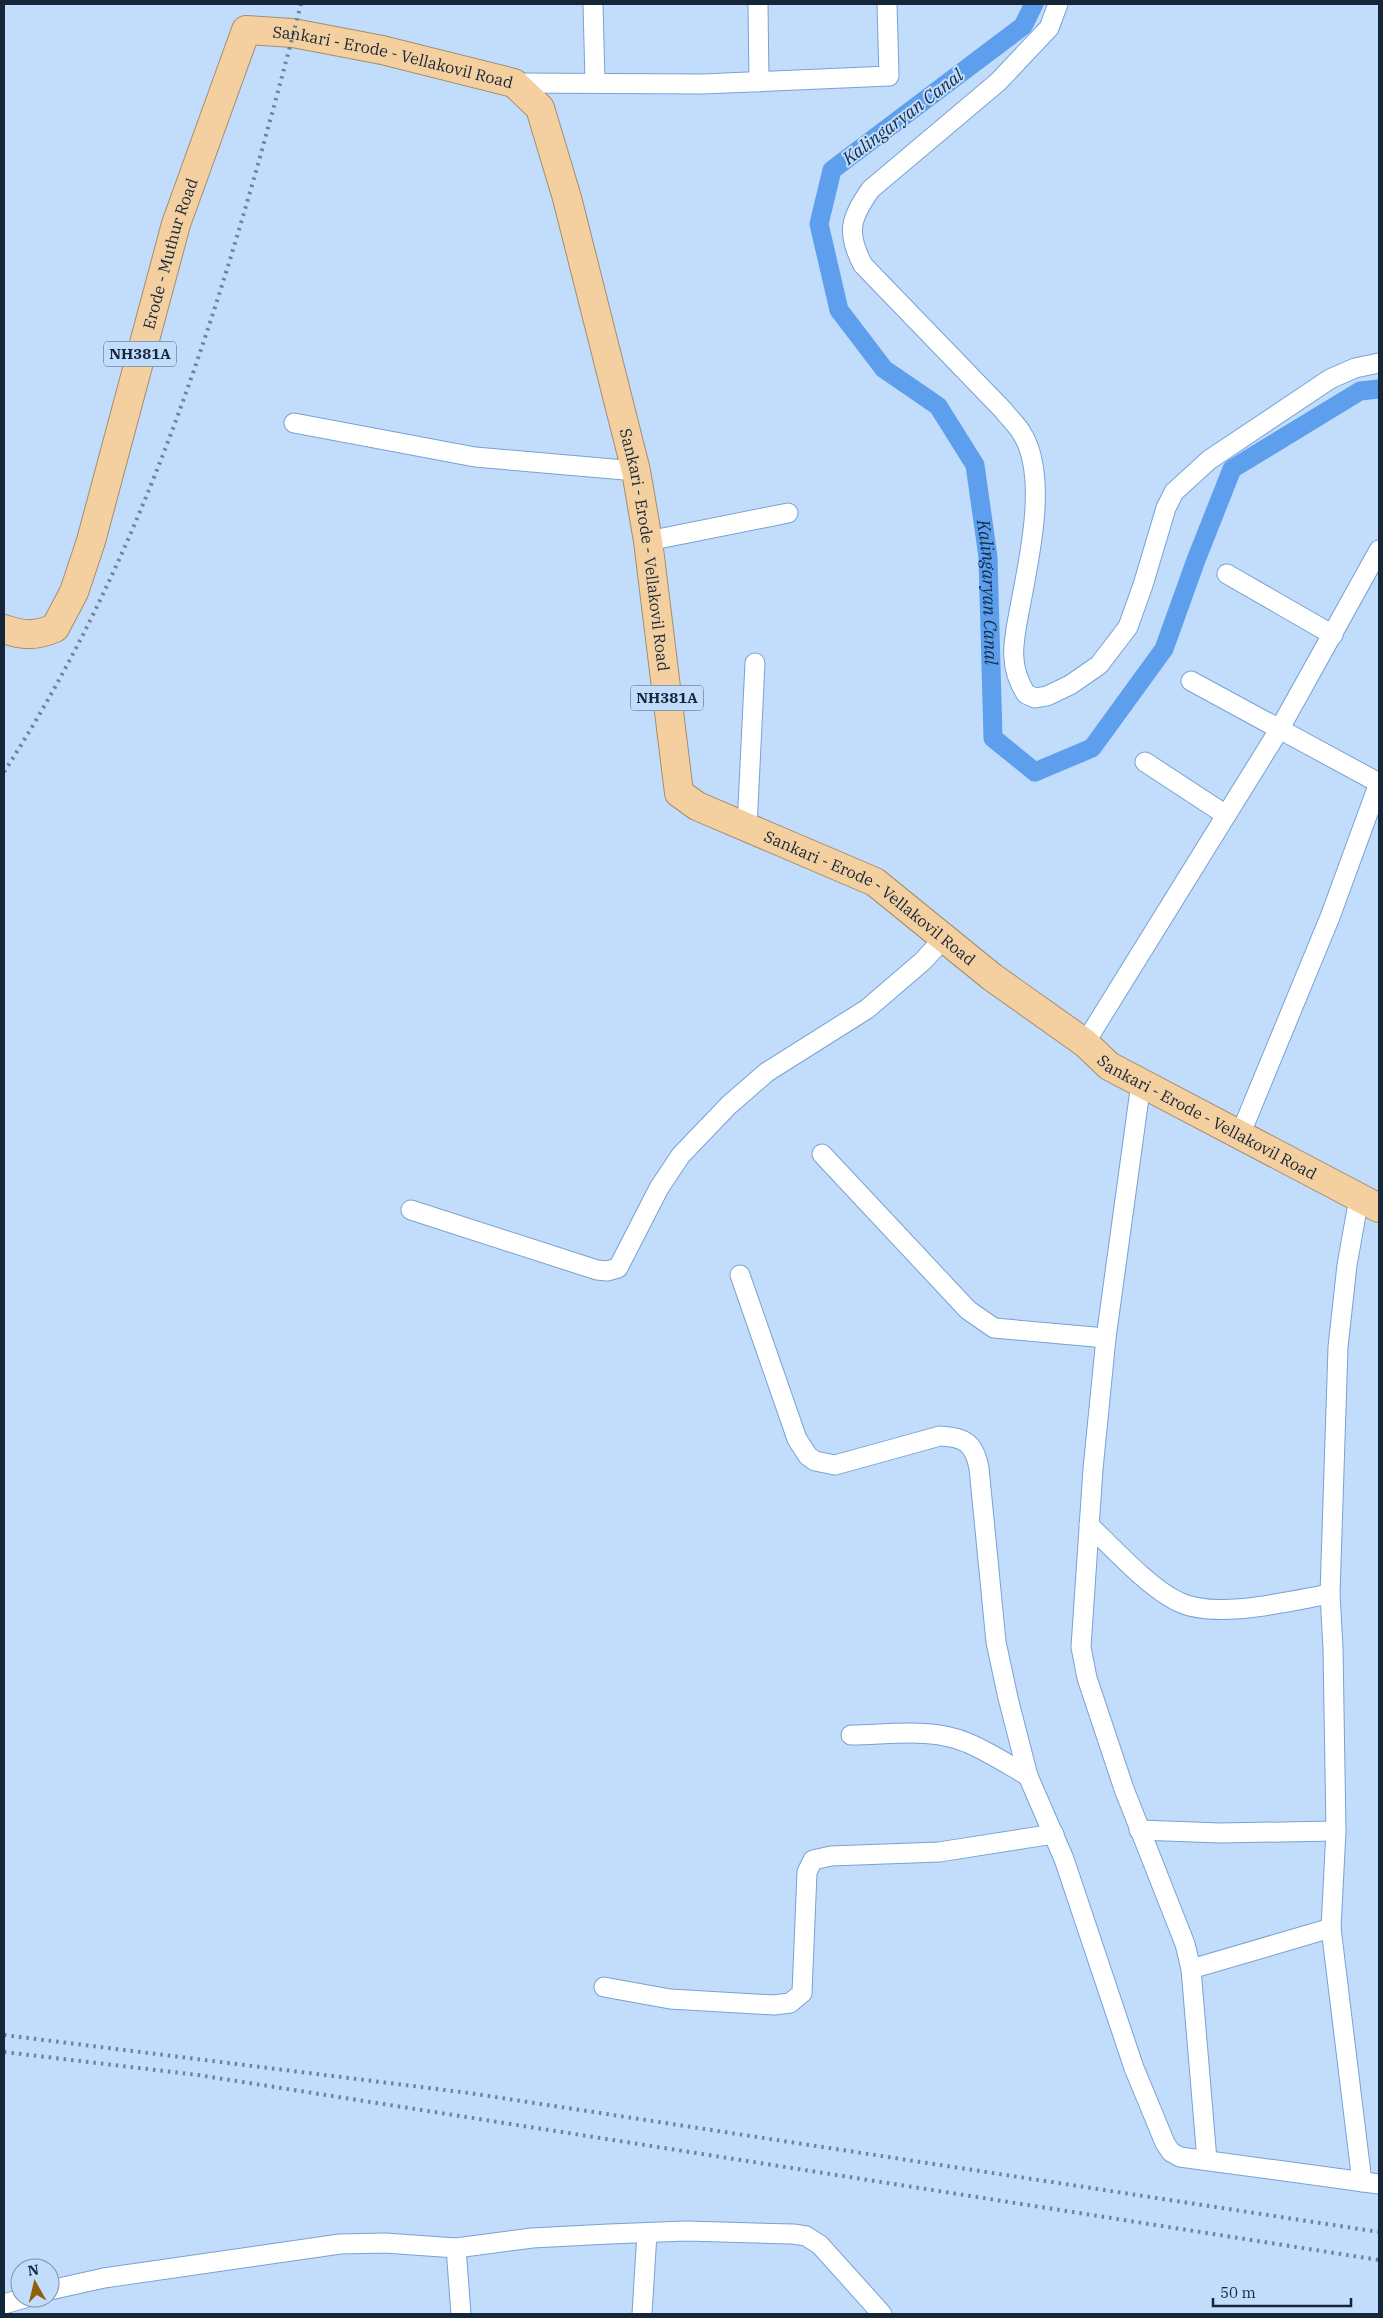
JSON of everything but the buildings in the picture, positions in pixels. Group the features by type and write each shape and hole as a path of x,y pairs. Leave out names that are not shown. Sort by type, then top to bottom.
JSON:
{"highway":[{"name":"Sankari - Erode - Vellakovil Road","path":"246,30 293,33 382,50 514,83 540,108 567,198 636,471 648,542 679,793 697,806 875,882 992,977 1085,1043 1109,1066 1369,1203"},
{"name":"Erode - Muthur Road","path":"4,629 25,635 40,634 55,628 74,592 91,541 176,224 246,30"}],"street":[{"path":"593,4 595,82"},
{"path":"758,4 760,82"},
{"path":"514,83 703,84 889,76 887,4"},
{"path":"1058,4 1049,28 998,82 871,189 860,204 851,235 854,248 862,265 1004,411 1022,433 1037,486 1029,558 1013,644 1014,669 1019,683 1026,694 1035,698 1047,696 1070,685 1099,665 1128,627 1143,585 1166,508 1174,492 1209,460 1330,379 1355,368 1379,364"},
{"path":"294,423 475,456 636,471"},
{"path":"648,542 788,513"},
{"path":"1085,1043 1279,730 1379,550"},
{"path":"1227,574 1333,635"},
{"path":"747,827 755,663"},
{"path":"1191,681 1379,783 1330,917 1240,1135"},
{"path":"1145,762 1226,815"},
{"path":"412,1210 597,1270 607,1271 618,1268 659,1188 681,1155 729,1105 767,1072 867,1009 923,961 945,937"},
{"path":"1142,1083 1106,1338 1089,1525 1081,1647 1087,1678 1138,1830 1185,1944 1192,1969 1207,2160"},
{"path":"822,1154 968,1310 983,1321 994,1328 1106,1338"},
{"path":"740,1275 798,1439 808,1456 815,1462 835,1465 940,1436 964,1440 973,1448 979,1468 996,1642 1028,1776 1054,1834 1134,2068 1165,2143 1171,2152 1180,2157 1370,2183 1331,1928 1336,1831 1333,1648 1330,1594 1338,1347 1347,1265 1369,1203"},
{"path":"1089,1525 1162,1591 1178,1602 1194,1607 1238,1608 1330,1594"},
{"path":"851,1735 934,1734 952,1738 968,1743 1028,1776"},
{"path":"1138,1830 1220,1833 1336,1831"},
{"path":"604,1987 670,1999 774,2005 790,2003 802,1993 807,1872 808,1865 813,1860 832,1856 940,1852 1054,1834"},
{"path":"1192,1969 1331,1928"},
{"path":"60,2287 114,2276 340,2244 385,2243 456,2248 532,2238 686,2231 806,2236 820,2244 882,2314"},
{"path":"642,2314 647,2233"},
{"path":"456,2248 461,2314"}],"waterway":[{"name":"Kalingaryan Canal","path":"1034,4 1023,26 832,170 819,224 839,310 884,369 938,406 975,465 988,557 993,738 1035,772 1092,748 1164,649 1196,560 1232,469 1360,391 1379,389"}],"railway":[{"path":"4,772 57,683 104,591 146,497 183,400 217,302 275,104 301,4"},
{"path":"4,2035 469,2093 1379,2232"},
{"path":"4,2052 198,2075 1379,2260"}]}
